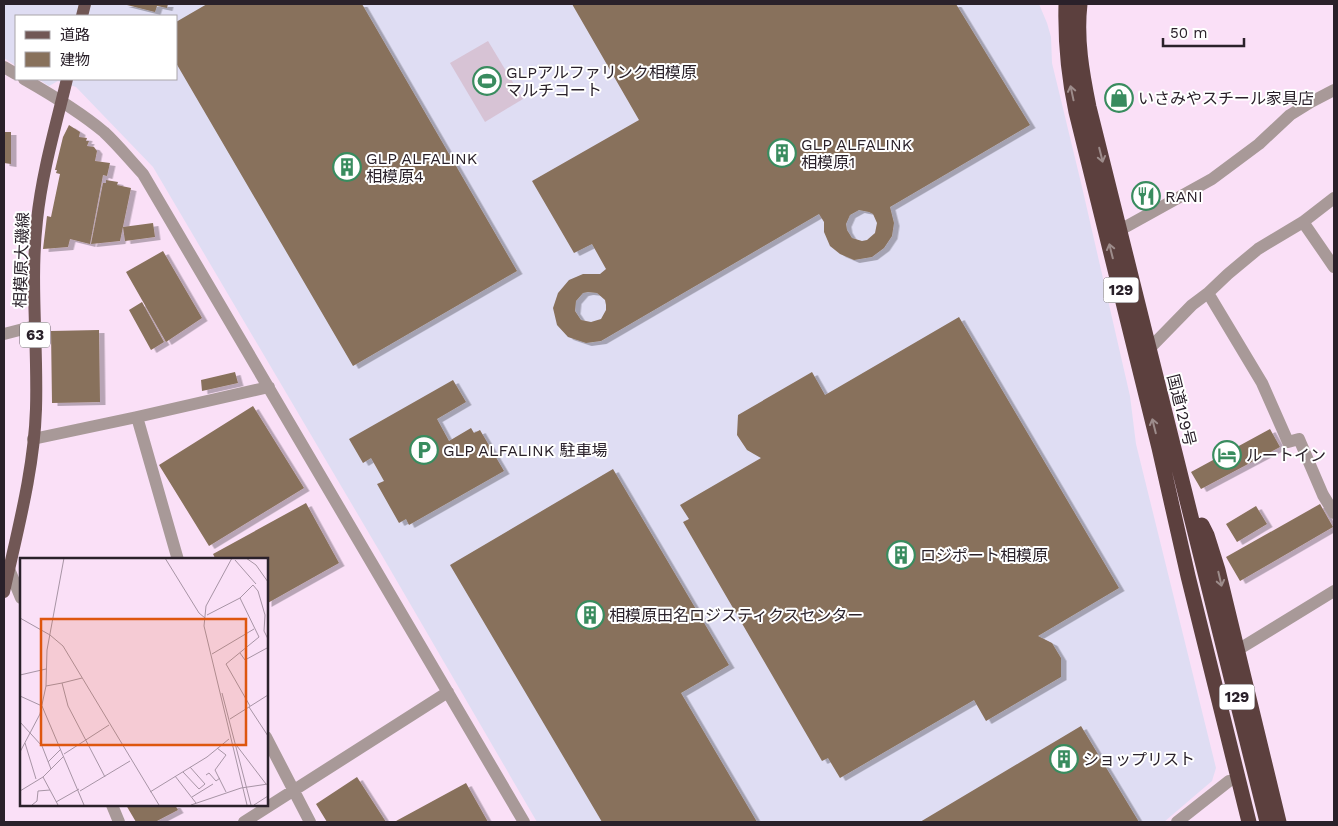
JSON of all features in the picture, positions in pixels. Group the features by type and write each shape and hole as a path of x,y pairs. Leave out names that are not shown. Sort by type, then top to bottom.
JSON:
{"highway":[{"name":"国道129号","path":"1066,4 1066,47 1070,85 1249,822"},
{"name":"国道129号","path":"1080,4 1079,48 1089,107 1267,822"},
{"path":"1159,448 1159,492 1187,614 1239,822"},
{"path":"1183,485 1207,535 1218,570 1236,651 1279,822"}],"main road":[{"name":"相模原大磯線","path":"4,592 6,569 29,472 36,409 34,253 38,210 43,180 67,80"}],"street":[{"path":"4,67 15,73"},
{"path":"26,80 62,101 105,134 144,174 524,822"},
{"path":"1120,230 1212,179 1260,144 1290,116 1334,90"},
{"path":"1149,349 1192,305 1258,249 1303,222 1334,198"},
{"path":"1303,222 1334,267"},
{"path":"1208,293 1262,384 1288,442 1299,439 1319,486 1334,513"},
{"path":"4,334 35,326"},
{"path":"33,439 268,387"},
{"path":"137,417 177,558"},
{"path":"6,569 20,596"},
{"path":"1236,651 1334,591"},
{"path":"244,822 448,692"},
{"path":"268,741 310,822"},
{"path":"1177,822 1229,781"},
{"path":"112,806 119,822"}],"shaded area":[{"path":"4,4 1039,4 1051,37 1052,63 1130,396 1136,444 1216,768 1212,781 1164,822 537,822 153,167 76,87 58,81 49,86 40,80 178,80 178,15 15,15 15,65 4,58"},
{"name":"GLPアルファリンク相模原 マルチコート","path":"488,41 523,99 485,122 450,63"}],"building":[{"path":"123,4 168,4 167,8 157,6 155,12"},
{"name":"GLP ALFALINK 相模原4","path":"207,4 362,4 517,271 353,366 178,66 178,21"},
{"name":"GLP ALFALINK 相模原1","path":"572,4 956,4 1030,125 890,207 894,223 892,236 884,248 872,257 854,260 840,254 830,246 824,232 824,222 819,214 601,341 586,343 568,337 557,325 553,308 558,293 569,280 583,274 600,274 606,269 592,244 574,253 532,181 639,120","holes":["859,210 873,214 877,223 875,233 867,240 862,241 852,238 846,224 850,215","583,293 597,293 605,300 606,305 606,310 601,319 591,322 581,320 575,311 576,301"]},
{"path":"69,125 80,132 79,137 87,138 86,141 89,141 87,146 94,147 97,151 95,161 110,163 107,176 103,175 90,244 70,239 68,247 43,249 47,216 51,217 60,174 56,173 57,170 55,170 63,137"},
{"path":"4,132 11,132 11,164 4,163"},
{"path":"106,180 118,182 117,185 131,188 120,241 91,244 103,183 106,183"},
{"path":"153,223 155,237 125,241 123,227"},
{"path":"163,251 202,318 166,342 126,272"},
{"path":"142,302 164,342 151,350 129,310"},
{"name":"ロジポート相模原","path":"959,317 1119,588 1038,636 1052,643 1061,658 1061,677 986,721 974,700 840,778 828,758 822,761 683,522 689,519 680,505 761,458 747,450 737,435 738,415 812,372 825,395"},
{"path":"99,330 100,402 52,403 51,331"},
{"path":"235,372 238,383 202,391 201,380"},
{"name":"GLP ALFALINK 駐車場","path":"453,380 466,402 437,419 449,441 471,428 474,433 480,430 504,471 409,525 406,519 399,523 377,484 384,481 371,458 363,463 349,439"},
{"path":"253,406 304,488 209,546 159,465"},
{"path":"1270,429 1280,447 1201,489 1191,472"},
{"name":"相模原田名ロジスティクスセンター","path":"613,469 729,665 681,693 757,822 602,822 450,565"},
{"path":"306,503 339,563 268,603 268,558 215,558 213,554"},
{"path":"1320,504 1333,527 1240,581 1226,557"},
{"path":"1256,506 1267,524 1237,542 1226,524"},
{"name":"ショップリスト","path":"1081,726 1139,822 920,822 972,791"},
{"path":"357,777 386,822 327,822 316,804"},
{"path":"466,783 488,822 396,822 396,821"},
{"path":"127,806 176,806 178,810 155,822 136,822"}],"place":[{"name":"GLPアルファリンク相模原 マルチコート","path":"487,81"},
{"name":"いさみやスチール家具店","path":"1119,98"},
{"name":"GLP ALFALINK 相模原1","path":"782,153"},
{"name":"GLP ALFALINK 相模原4","path":"347,167"},
{"name":"RANI","path":"1146,196"},
{"name":"GLP ALFALINK 駐車場","path":"424,450"},
{"name":"ルートイン","path":"1227,455"},
{"name":"ロジポート相模原","path":"901,555"},
{"name":"相模原田名ロジスティクスセンター","path":"590,615"},
{"name":"ショップリスト","path":"1064,759"}]}
